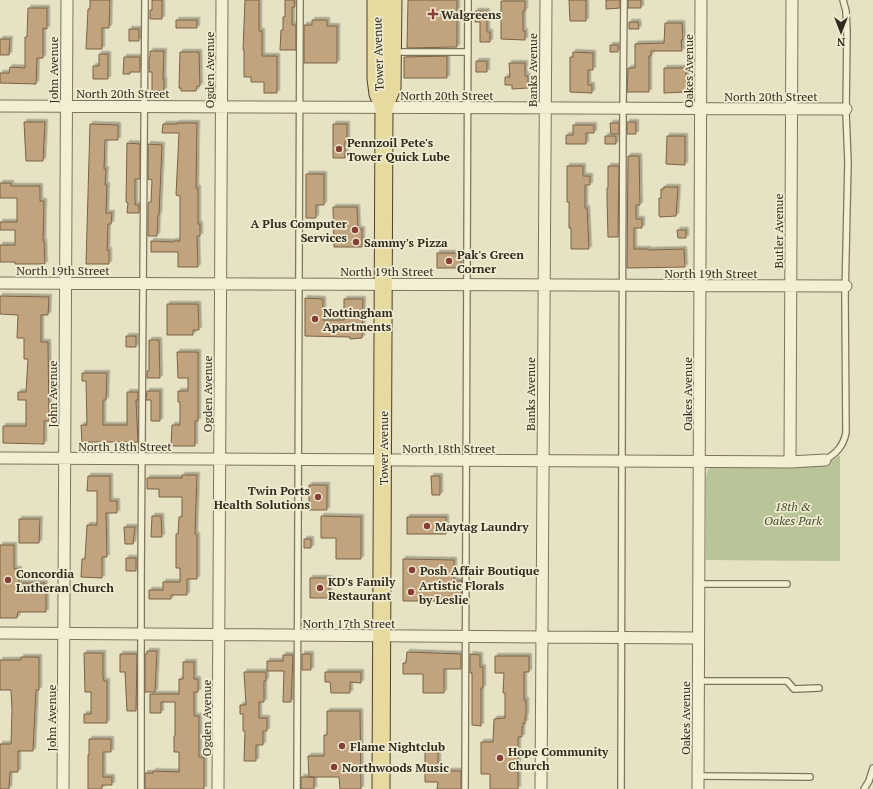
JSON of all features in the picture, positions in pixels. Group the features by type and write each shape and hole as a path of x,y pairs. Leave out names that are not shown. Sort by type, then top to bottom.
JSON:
{"main road":[{"name":"Tower Avenue","path":"376,0 376,79 378,94 384,107"},
{"name":"Tower Avenue","path":"381,789 384,107 392,88 393,0"}],"street":[{"name":"John Avenue","path":"63,789 67,0"},
{"name":"Ogden Avenue","path":"218,789 222,0"},
{"name":"Banks Avenue","path":"541,789 546,0"},
{"name":"Oakes Avenue","path":"698,789 701,0"},
{"name":"Butler Avenue","path":"790,462 792,0"},
{"name":"North 20th Street","path":"0,106 846,109"},
{"name":"North 19th Street","path":"0,283 846,286"},
{"name":"North 18th Street","path":"0,458 699,462 790,462 825,460"},
{"name":"North 17th Street","path":"0,633 698,638"}],"lane":[{"path":"141,789 145,0"},
{"path":"297,789 300,0"},
{"path":"465,789 468,0"},
{"path":"621,789 624,0"},
{"path":"825,460 835,454 839,449 844,442 846,433 848,162 846,109 847,31 846,11 843,0"},
{"path":"393,52 468,52"},
{"path":"698,584 787,584"},
{"path":"698,681 787,681 794,689 819,688"},
{"path":"864,789 869,781 873,768"},
{"path":"698,776 810,777"}],"green space":[{"name":"18th & Oakes Park","path":"840,455 840,561 706,560 706,477 708,469 712,467 751,468 821,464 832,461"}],"building":[{"path":"90,0 110,0 109,28 102,28 102,49 86,49 88,9 90,9"},
{"path":"152,0 162,0 162,19 150,19"},
{"path":"245,0 259,0 259,31 262,31 262,56 277,56 277,93 264,93 264,82 251,82 251,77 244,77 243,50"},
{"path":"285,0 294,0 295,7 292,7 292,25 296,25 296,50 280,50 281,30 283,30 283,17 285,17"},
{"name":"Walgreens","path":"408,0 457,0 457,47 407,48"},
{"path":"569,0 586,0 586,21 570,21"},
{"path":"606,0 620,0 620,8 606,9"},
{"path":"628,0 641,0 641,8 628,8"},
{"path":"501,1 525,1 525,11 523,11 523,31 525,31 525,40 501,39"},
{"path":"28,8 47,8 47,29 43,28 43,58 37,58 36,84 0,83 0,73 9,73 10,67 25,68 25,37 27,37"},
{"path":"475,11 487,11 487,32 490,32 490,42 480,42 480,22 475,22"},
{"path":"176,20 197,20 197,28 176,28"},
{"path":"312,20 327,20 327,26 337,26 337,63 304,63 304,25 312,25"},
{"path":"629,22 638,22 639,29 629,29"},
{"path":"665,23 682,23 682,51 651,51 651,56 649,56 649,92 627,92 628,68 635,68 635,44 664,43"},
{"path":"129,29 139,29 139,41 129,41"},
{"path":"0,39 10,39 9,55 0,55"},
{"path":"610,45 618,45 618,52 610,52"},
{"path":"150,51 164,51 164,91 152,91 152,72 149,72"},
{"path":"180,52 199,52 200,86 197,86 196,91 181,91 181,88 179,88"},
{"path":"573,52 593,53 593,70 588,70 588,85 592,85 592,93 570,92 570,57 573,57"},
{"path":"99,54 108,54 108,79 93,79 93,66 99,66"},
{"path":"447,56 447,78 404,78 404,57"},
{"path":"124,57 140,57 140,72 123,74"},
{"path":"476,61 487,61 487,72 476,72"},
{"path":"509,63 525,63 525,76 528,76 528,88 512,89 512,85 505,85 505,77 510,77"},
{"path":"664,68 686,68 686,92 664,93"},
{"path":"24,122 45,122 43,161 26,161"},
{"path":"627,122 636,122 636,134 627,134"},
{"path":"197,123 196,188 198,188 198,224 200,224 200,236 197,236 198,267 178,267 178,252 151,252 151,241 180,241 180,196 176,195 179,133 162,133 163,124"},
{"path":"610,123 619,123 619,134 611,134"},
{"path":"90,124 118,125 118,140 105,140 104,169 106,169 105,185 107,185 106,213 112,213 111,224 108,224 107,250 109,250 109,264 86,264"},
{"name":"Pennzoil Pete's Tower Quick Lube","path":"333,124 347,124 345,158 333,158"},
{"path":"573,125 594,125 594,133 586,133 586,144 566,144 566,135 573,135"},
{"path":"605,136 616,136 616,144 605,144"},
{"path":"667,136 685,136 685,165 666,164"},
{"path":"127,143 140,144 140,179 135,179 135,205 139,205 139,213 127,213"},
{"path":"148,144 162,145 157,236 148,236 148,205 149,202 151,202 152,180 148,179"},
{"path":"628,156 639,156 640,205 636,205 636,219 642,219 642,228 634,228 634,249 684,249 685,267 627,268"},
{"path":"567,166 583,166 583,176 590,176 590,185 585,185 585,208 587,208 589,249 571,249 569,202 567,202"},
{"path":"608,166 619,166 618,237 608,237"},
{"path":"306,174 324,174 324,205 316,205 316,218 306,218"},
{"path":"0,183 11,183 11,186 40,186 40,201 44,201 43,241 45,264 15,264 15,262 0,262 0,245 15,245 15,230 0,230 0,222 17,222 17,198 0,198"},
{"path":"664,187 678,187 676,216 660,217 659,215 659,198 661,198 661,189 664,189"},
{"path":"333,207 357,207 358,229 362,229 362,247 334,247"},
{"path":"677,230 686,230 686,238 678,238"},
{"name":"Pak's Green Corner","path":"437,253 461,253 461,268 437,268"},
{"path":"0,296 49,297 48,315 41,315 41,342 48,342 49,421 44,421 44,444 3,443 3,426 26,426 26,400 18,400 18,392 26,392 28,359 24,359 24,338 17,338 18,315 0,314"},
{"name":"Nottingham Apartments","path":"305,298 323,299 323,320 344,320 344,299 363,299 362,338 350,339 350,337 305,336"},
{"path":"167,304 198,304 199,330 193,330 193,335 167,335"},
{"path":"126,336 136,336 136,347 126,347"},
{"path":"149,340 159,340 160,378 147,378 147,371 149,371"},
{"path":"177,352 198,352 198,421 195,421 195,446 171,446 172,425 180,425 180,402 178,402 178,391 188,391 188,378 178,378"},
{"path":"82,373 107,373 106,400 103,400 103,425 127,425 127,392 138,392 138,400 136,400 138,442 82,442 81,425 87,425 86,381 82,381"},
{"path":"147,391 160,391 160,421 151,421 151,400 146,400"},
{"path":"182,475 197,475 195,534 197,535 197,579 187,579 187,595 171,595 171,599 149,599 149,590 163,590 163,582 180,582 180,568 176,568 176,534 178,534 179,517 182,517 182,497 159,497 159,489 147,489 147,478 182,478"},
{"path":"88,476 110,476 110,501 117,501 117,513 106,513 107,557 102,557 102,578 81,577 82,559 85,559 87,525 97,525 97,491 87,491"},
{"path":"431,476 440,476 440,495 432,495"},
{"name":"Twin Ports Health Solutions","path":"309,485 327,485 327,510 309,510"},
{"path":"152,516 161,516 162,537 151,537"},
{"path":"321,516 361,517 361,559 336,559 336,538 321,538"},
{"name":"Maytag Laundry","path":"407,517 446,517 446,534 407,534"},
{"path":"19,519 40,519 39,543 19,543"},
{"path":"124,527 135,527 133,544 125,544"},
{"path":"304,539 311,539 311,548 304,548"},
{"name":"Concordia Lutheran Church","path":"0,545 14,545 14,569 19,569 19,583 45,583 44,589 46,589 46,612 18,612 17,618 0,618"},
{"path":"126,558 136,558 136,571 126,571"},
{"path":"403,559 454,560 454,581 462,581 461,601 403,601"},
{"name":"KD's Family Restaurant","path":"310,578 329,578 329,598 310,598"},
{"path":"147,651 157,651 155,692 145,692 145,654 147,654"},
{"path":"407,652 461,654 461,669 444,669 444,693 423,693 423,674 403,674 403,663 406,663"},
{"path":"84,653 103,653 103,678 104,681 107,681 107,723 84,723 84,714 91,714 91,692 85,692"},
{"path":"120,654 137,654 136,711 127,711 125,672 120,672"},
{"path":"302,654 311,654 311,670 302,670"},
{"path":"470,654 480,655 480,667 483,667 483,688 481,688 481,726 472,725 472,673 470,673"},
{"path":"283,655 293,655 291,702 283,702 284,671 267,671 267,661 283,661"},
{"path":"495,656 529,656 529,672 524,672 524,700 526,700 526,716 525,723 523,723 522,727 522,737 518,737 518,789 490,789 490,774 481,774 481,742 493,742 494,719 505,718 505,693 503,693 504,673 495,673"},
{"path":"21,657 39,657 39,690 36,690 33,751 18,751 18,772 10,772 9,789 0,789 0,744 11,744 12,710 11,690 0,690 0,660 21,660"},
{"path":"183,662 194,662 194,679 198,679 198,692 194,692 194,716 199,716 199,757 204,757 204,789 145,789 145,773 153,773 153,771 179,772 179,752 174,752 175,702 161,702 161,713 150,713 150,694 179,694 179,679 183,679"},
{"path":"244,672 266,672 266,681 264,681 264,702 259,702 259,718 267,718 267,731 263,731 263,745 256,745 256,761 244,761 245,731 243,731 243,714 240,714 240,705 246,705"},
{"path":"325,672 361,672 361,683 350,682 350,693 331,693 330,682 325,682"},
{"path":"327,711 360,711 361,789 340,789 339,777 309,777 308,756 324,756 324,735 327,735"},
{"path":"89,739 111,739 111,752 103,752 103,777 112,777 112,785 102,785 102,789 88,789"},
{"path":"425,750 438,750 438,771 461,771 461,789 437,789 438,782 425,782"},
{"path":"301,777 314,777 314,789 301,789"}],"place":[{"name":"Walgreens","path":"433,14"},
{"name":"Pennzoil Pete's Tower Quick Lube","path":"339,149"},
{"name":"A Plus Computer Services","path":"355,230"},
{"name":"Sammy's Pizza","path":"356,242"},
{"name":"Pak's Green Corner","path":"449,261"},
{"name":"Nottingham Apartments","path":"315,319"},
{"name":"Twin Ports Health Solutions","path":"318,497"},
{"name":"Maytag Laundry","path":"427,526"},
{"name":"Posh Affair Boutique","path":"412,570"},
{"name":"Concordia Lutheran Church","path":"8,580"},
{"name":"KD's Family Restaurant","path":"320,588"},
{"name":"Artistic Florals by Leslie","path":"411,592"},
{"name":"Flame Nightclub","path":"342,746"},
{"name":"Hope Community Church","path":"500,758"},
{"name":"Northwoods Music","path":"334,767"}]}
